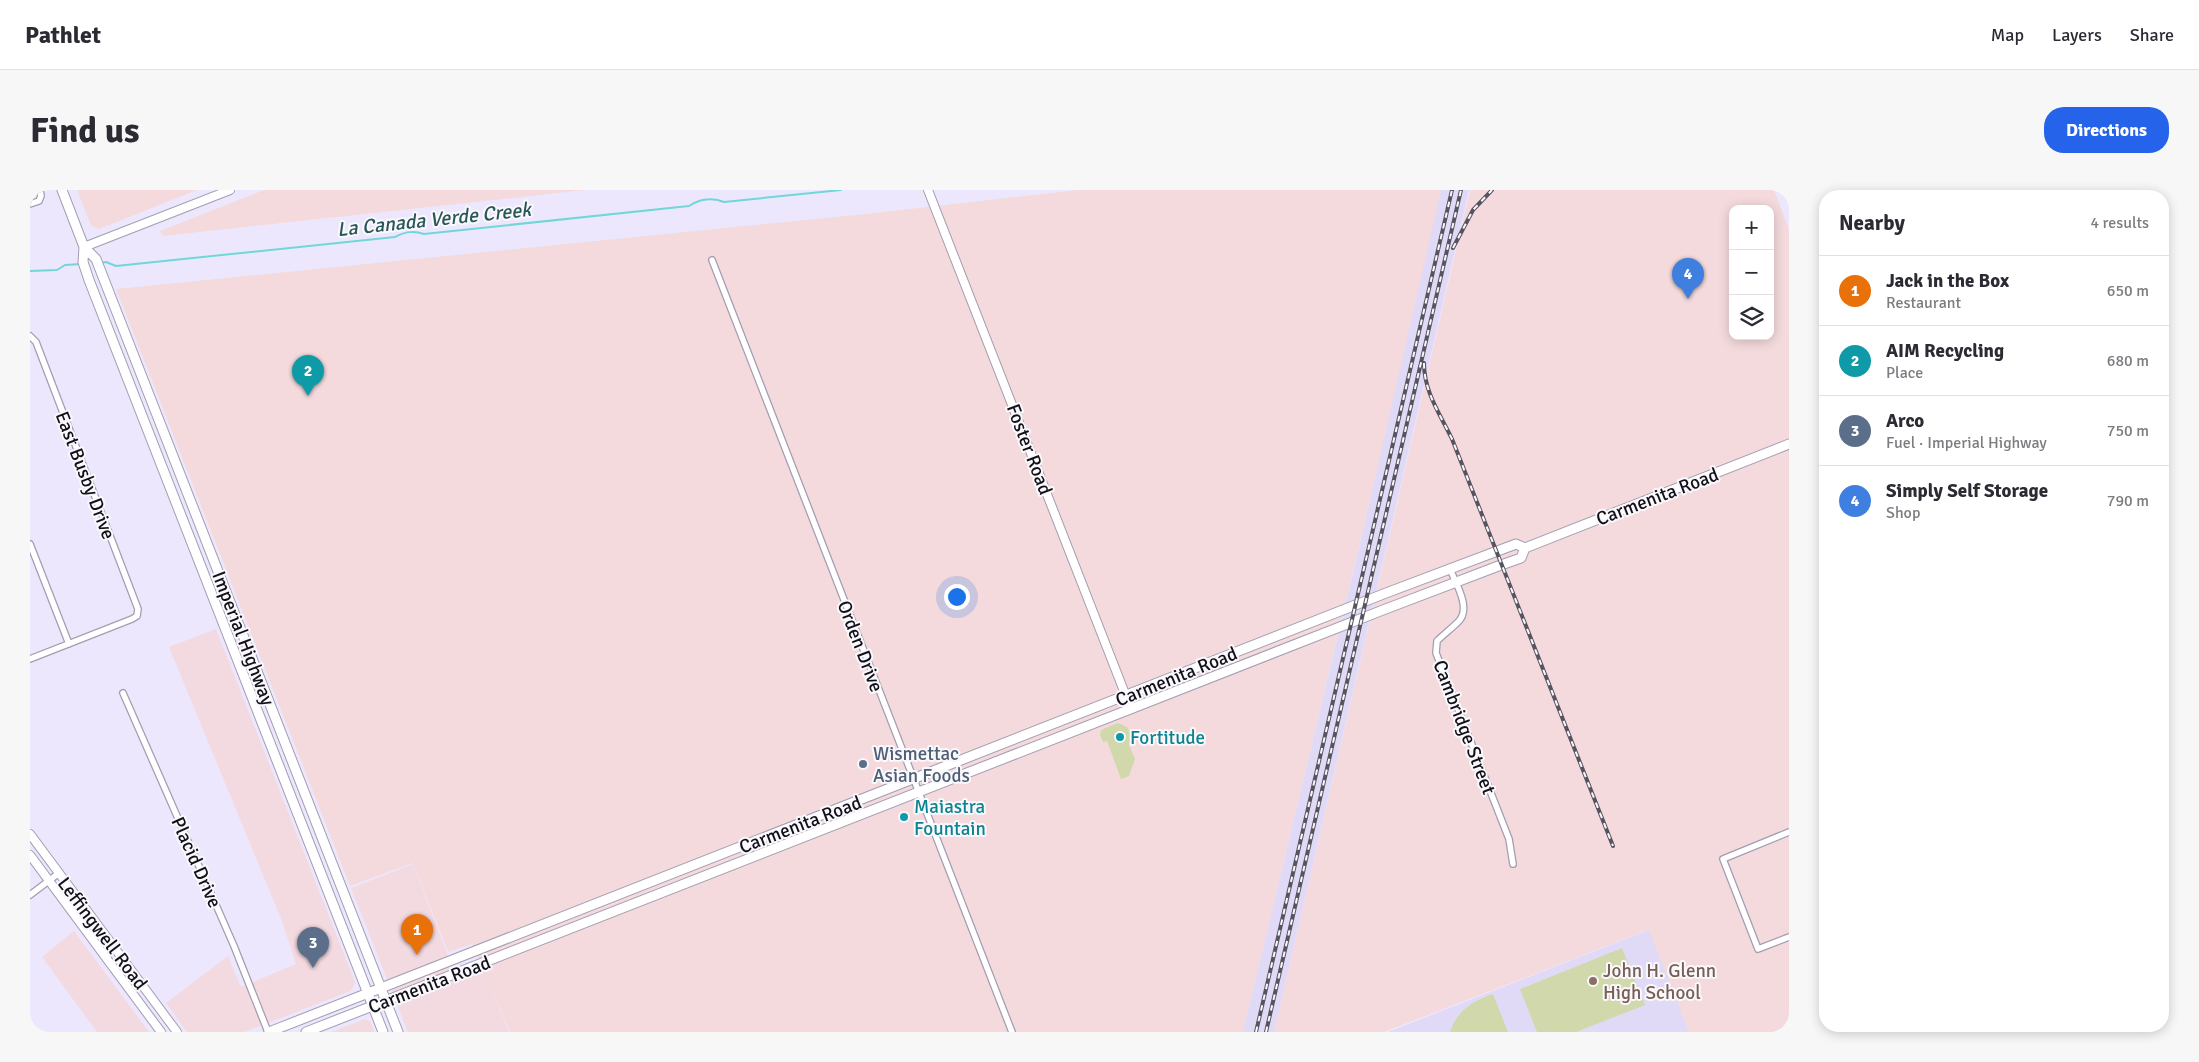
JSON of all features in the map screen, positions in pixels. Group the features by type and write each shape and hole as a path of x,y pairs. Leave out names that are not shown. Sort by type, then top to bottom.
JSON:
{"main road":[{"name":"Imperial Highway","path":"62,190 85,249 96,258 398,1032"},
{"name":"Imperial Highway","path":"85,249 82,262 383,1032"},
{"name":"Carmenita Road","path":"268,1032 913,780 1330,614 1516,544 1525,548 1789,444"},
{"name":"Carmenita Road","path":"306,1032 1383,610 1521,558 1525,548"},
{"path":"742,846 748,860"}],"street":[{"path":"85,249 230,190"},
{"name":"Foster Road","path":"928,190 1131,709"},
{"path":"30,204 38,200 40,191"},
{"name":"Orden Drive","path":"712,260 1012,1032"},
{"name":"East Busby Drive","path":"31,336 36,342 138,609 137,616 69,644"},
{"path":"30,544 69,644 30,659"},
{"name":"Cambridge Street","path":"1450,570 1464,605 1463,615 1460,621 1437,641 1436,653 1510,839 1513,864"},
{"name":"Placid Drive","path":"123,693 234,946 268,1032"},
{"path":"1789,832 1723,859 1758,949 1789,937"},
{"name":"Leffingwell Road","path":"30,834 177,1032"},
{"name":"Leffingwell Road","path":"30,855 161,1032"},
{"path":"30,895 59,873"}],"shaded area":[{"path":"77,190 197,190 99,229 91,225"},
{"path":"264,190 585,190 163,236 160,231"},
{"path":"1079,190 1444,190 1243,1032 510,1032 472,944 448,952 413,863 350,886 116,289 865,214"},
{"path":"1441,190 1469,190 1274,1032 1243,1032 1362,535"},
{"path":"1470,190 1774,190 1789,229 1789,1032 1689,1032 1648,930 1384,1032 1274,1032"},
{"path":"216,629 355,982 351,991 244,1032 187,1032 166,1003 228,956 241,987 296,964 282,921 169,647"},
{"path":"413,864 458,982 484,971 509,1032 408,1032 351,888"},
{"name":"John H. Glenn High School","path":"1649,930 1689,1032 1388,1032"},
{"path":"74,931 149,1032 97,1032 42,957"},
{"path":"365,1019 371,1022 374,1032 331,1032"}],"green space":[{"path":"1118,723 1127,727 1131,735 1129,745 1135,759 1129,776 1121,779 1107,741 1103,742 1100,735 1101,730"},
{"path":"1622,948 1645,1005 1576,1032 1537,1032 1520,989"},
{"path":"1493,994 1508,1032 1450,1032 1461,1012 1472,1003"}],"waterway":[{"name":"La Canada Verde Creek","path":"101,263 106,262 116,266 395,237 409,232 424,234 689,206 706,200 724,202 841,190"},
{"name":"La Canada Verde Creek","path":"30,271 57,270 65,265 81,264"}],"railway":[{"path":"1256,1032 1452,190"},
{"path":"1266,1032 1461,190"},
{"path":"1453,248 1473,210 1492,190"},
{"path":"1424,363 1430,393 1452,439 1613,846"}],"place":[{"name":"Simply Self Storage","path":"1688,299"},
{"name":"AIM Recycling","path":"308,396"},
{"name":"Fortitude","path":"1120,737"},
{"name":"Wismettac Asian Foods","path":"863,764"},
{"name":"Maiastra Fountain","path":"904,817"},
{"name":"Jack in the Box","path":"417,955"},
{"name":"Arco","path":"313,968"},
{"name":"John H. Glenn High School","path":"1593,981"}]}
